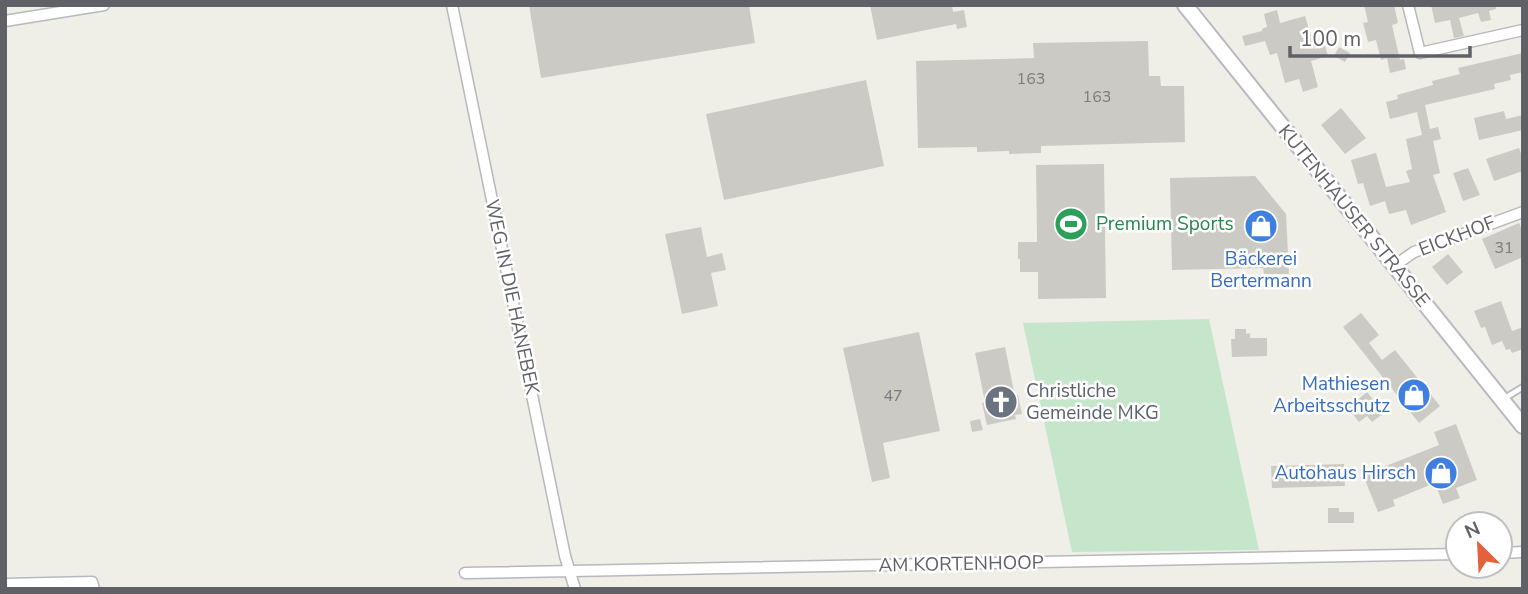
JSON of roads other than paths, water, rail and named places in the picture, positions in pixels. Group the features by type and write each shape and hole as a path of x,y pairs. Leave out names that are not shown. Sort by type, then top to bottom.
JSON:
{"street":[{"path":"5,21 104,5"},
{"name":"WEG IN DIE HANEBEK","path":"452,5 575,589"},
{"name":"KUTENHAUSER STRASSE","path":"1185,5 1523,426"},
{"path":"1408,5 1420,53 1523,30"},
{"name":"EICKHOF","path":"1394,266 1414,252 1523,212"},
{"name":"AM KORTENHOOP","path":"465,573 1444,554"},
{"path":"5,584 93,586"}],"lane":[{"path":"1502,400 1523,387"}],"place":[{"name":"Premium Sports","path":"1071,224"},
{"name":"Bäckerei Bertermann","path":"1261,226"},
{"name":"Mathiesen Arbeitsschutz","path":"1414,395"},
{"name":"Christliche Gemeinde MKG","path":"1001,402"},
{"name":"Autohaus Hirsch","path":"1441,473"}]}
